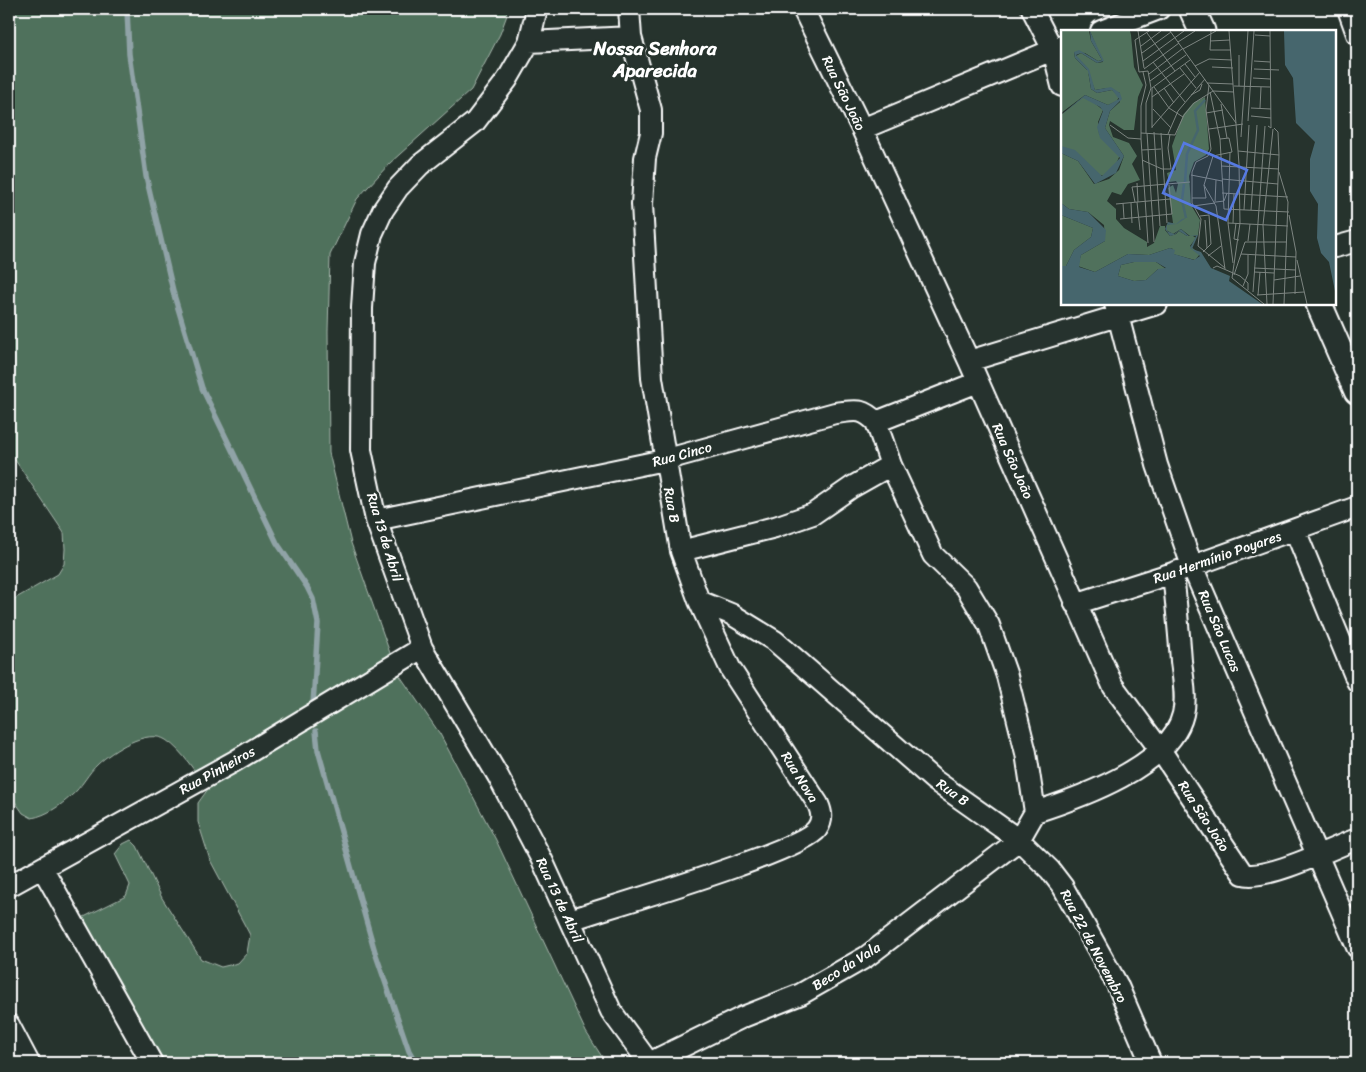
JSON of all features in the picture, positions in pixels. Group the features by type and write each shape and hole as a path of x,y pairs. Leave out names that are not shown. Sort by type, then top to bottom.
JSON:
{"street":[{"name":"Rua 13 de Abril","path":"537,9 529,42 507,80 475,122 420,165 398,188 383,210 372,234 364,262 361,450 376,520 422,648 498,776 570,920 610,1012 640,1053 650,1063"},
{"name":"Rua B","path":"629,9 631,37 651,110 651,133 645,158 642,204 652,378 664,460 681,551 699,601 731,614 775,641 934,780 1019,840"},
{"name":"Rua São João","path":"803,9 862,129 969,361 1075,604 1113,686 1160,750 1243,874 1252,877 1265,874 1316,854"},
{"path":"1032,9 1057,48 1061,78"},
{"path":"1104,30 1159,9"},
{"path":"1192,9 1202,30"},
{"path":"1348,9 1357,34"},
{"path":"529,42 631,37"},
{"path":"862,129 1057,48"},
{"path":"1336,247 1357,241"},
{"path":"969,361 1116,310 1149,305"},
{"path":"1319,305 1357,391"},
{"name":"Rua São Lucas","path":"1116,310 1182,569 1316,854 1357,947"},
{"path":"978,382 876,422 891,465 933,555 966,587 989,625 1007,676 1026,753 1035,812 1019,840"},
{"name":"Rua Cinco","path":"376,520 664,460 835,413 856,410 867,413 876,422"},
{"path":"681,551 775,527 813,514 891,465"},
{"name":"Rua Hermínio Poyares","path":"1075,604 1295,530 1357,506"},
{"path":"1295,530 1357,681"},
{"path":"1035,812 1107,786 1160,750 1172,738 1183,715 1182,569"},
{"name":"Rua Nova","path":"570,920 779,851 816,830 820,822 822,813 818,804 731,670 699,601"},
{"name":"Rua Pinheiros","path":"9,886 43,869 125,821 235,761 422,648"},
{"path":"1316,854 1357,839"},
{"name":"Beco da Vala","path":"657,1063 657,1059 743,1017 801,994 866,957 1019,840"},
{"name":"Rua 22 de Novembro","path":"1019,840 1050,870 1062,887 1117,984 1151,1063"},
{"path":"43,869 152,1063"},
{"path":"9,1025 29,1063"}],"green space":[{"path":"9,9 506,9 507,15 500,34 471,90 390,163 357,199 330,255 328,331 329,453 351,543 396,670 440,734 496,840 586,1032 606,1063 147,1063 64,927 126,896 130,885 115,854 123,844 131,840 137,846 162,898 201,959 221,967 238,963 247,953 250,935 210,860 198,822 198,803 208,789 184,756 166,740 158,737 140,739 112,753 98,764 67,800 53,810 38,817 32,818 23,813 9,793 9,602 58,574 64,564 65,549 64,533 9,451"}],"waterway":[{"path":"127,9 129,54 146,176 174,295 202,388 277,543 313,599 318,623 313,705"},
{"path":"316,731 318,750 375,952 409,1051 416,1063"}],"district":[{"name":"Nossa Senhora Aparecida","path":"655,59"}]}
